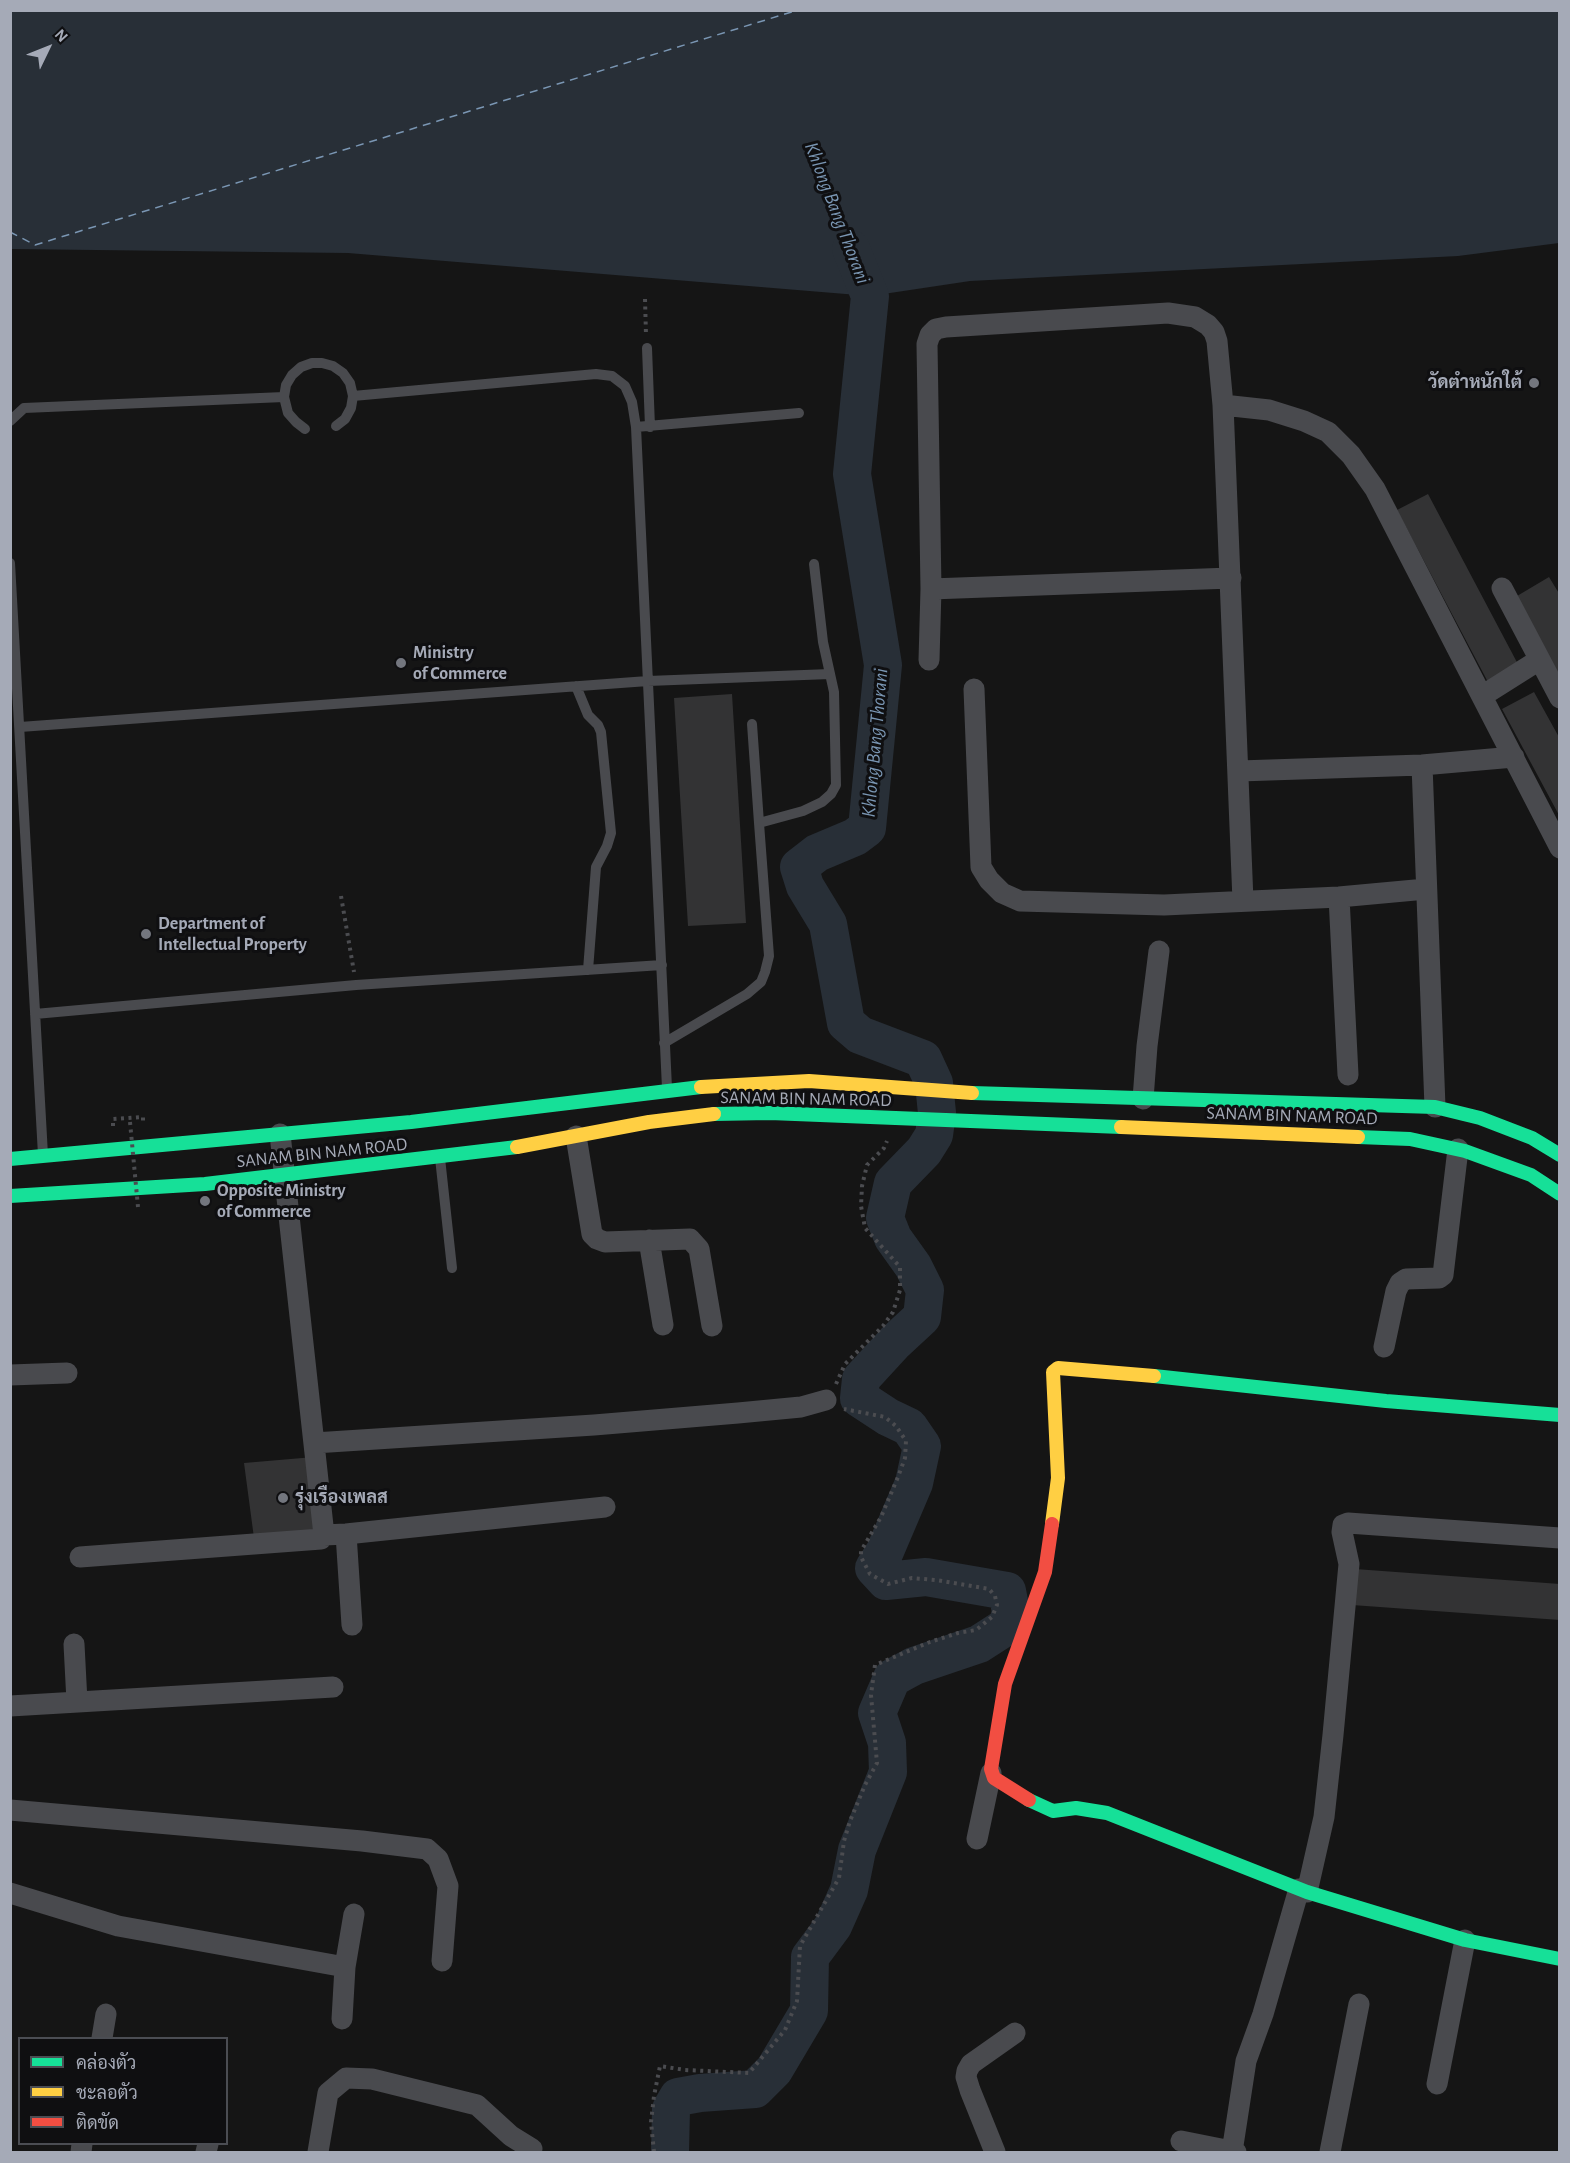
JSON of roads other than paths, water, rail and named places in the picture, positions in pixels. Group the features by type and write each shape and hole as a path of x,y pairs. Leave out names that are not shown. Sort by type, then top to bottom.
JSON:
{"main road":[{"name":"SANAM BIN NAM ROAD","path":"10,1158 498,1113 668,1090 731,1084 809,1081 974,1093 1435,1107 1480,1118 1532,1138 1560,1155"},
{"name":"SANAM BIN NAM ROAD","path":"10,1196 205,1184 284,1176 508,1149 649,1122 710,1114 770,1113 1410,1139 1458,1149 1530,1175 1560,1194"},
{"path":"1560,1415 1386,1401 1058,1368 1053,1372 1058,1478 1050,1541 1043,1580 1005,1684 991,1773 994,1778 1032,1802 1053,1811 1076,1808 1107,1813 1303,1890 1465,1940 1560,1959"}],"street":[{"path":"929,660 931,590 927,344 930,335 936,329 946,327 1168,313 1196,317 1208,325 1214,332 1223,405 1243,901"},
{"path":"1223,405 1269,410 1304,421 1328,432 1352,454 1376,489 1560,848"},
{"path":"931,590 1231,578"},
{"path":"1502,588 1560,698"},
{"path":"1482,696 1539,660"},
{"path":"974,689 981,867 989,880 1002,893 1020,901 1164,905 1339,897 1426,890"},
{"path":"1239,771 1422,765 1514,757"},
{"path":"1422,765 1435,1107"},
{"path":"1339,897 1348,1075"},
{"path":"1143,1099 1159,951"},
{"path":"280,1134 324,1535"},
{"path":"576,1136 591,1234 605,1242 690,1239 699,1249 712,1326"},
{"path":"1384,1347 1396,1291 1400,1283 1406,1279 1439,1278 1443,1275 1458,1149"},
{"path":"650,1240 663,1325"},
{"path":"10,1375 67,1373"},
{"path":"314,1443 594,1425 738,1413 801,1407 826,1400"},
{"path":"80,1557 321,1539 324,1535 605,1507"},
{"path":"1180,2141 1209,2150 1234,2152 1246,2061 1303,1890 1324,1817 1348,1564 1341,1532 1343,1525 1560,1538"},
{"path":"346,1534 352,1625"},
{"path":"74,1644 77,1702"},
{"path":"10,1706 333,1687"},
{"path":"977,1839 991,1773"},
{"path":"10,1810 362,1841 427,1850 438,1860 448,1886 442,1961"},
{"path":"10,1893 118,1926 345,1967"},
{"path":"342,2019 345,1967 354,1914"},
{"path":"1437,2084 1465,1940"},
{"path":"1330,2152 1359,2004"},
{"path":"102,2037 106,2014"},
{"path":"994,2152 969,2090 967,2071 971,2064 1015,2033"},
{"path":"318,2152 328,2094 346,2078 372,2079 477,2104 511,2136 532,2149"}],"lane":[{"path":"647,348 650,427"},
{"path":"306,429 288,412 285,397 286,386 292,375 301,367 312,363 333,366 350,382 353,396 351,408 345,419 336,426"},
{"path":"353,396 596,374 612,376 625,386 632,402 636,428 668,1090"},
{"path":"10,421 24,408 285,397"},
{"path":"636,428 800,413"},
{"path":"10,563 43,1155"},
{"path":"759,823 803,811 822,802 831,794 836,785 834,692 823,642 814,564"},
{"path":"20,727 648,681 830,674"},
{"path":"576,686 588,715 598,725 601,732 611,833 596,867 588,970"},
{"path":"664,1043 747,994 760,982 765,972 769,956 752,724"},
{"path":"35,1014 356,985 662,965"},
{"path":"440,1158 452,1268"}],"water":[{"path":"11,10 1559,11 1559,243 1458,256 970,281 870,296 348,253 11,249"}],"waterway":[{"name":"Khlong Bang Thorani","path":"670,2152 671,2109 678,2097 755,2089 774,2070 809,2011 810,1957 833,1926 849,1890 857,1850 888,1772 887,1743 877,1713 892,1678 914,1666 979,1644 1007,1626 1011,1612 1007,1591 926,1577 886,1581 874,1568 885,1551 914,1483 922,1446 909,1427 888,1417 859,1398 861,1379 922,1317 925,1290 913,1266 893,1238 885,1218 893,1183 924,1151 934,1135 937,1113 934,1083 923,1059 860,1035 846,1023 828,924 805,886 799,867 817,853 855,837 867,828 883,665 852,474 870,296 851,249"}],"place":[{"name":"วัดตำหนักใต้","path":"1534,383"},
{"name":"Ministry of Commerce","path":"401,663"},
{"name":"Department of Intellectual Property","path":"146,934"},
{"name":"Opposite Ministry of Commerce","path":"205,1201"},
{"name":"รุ่งเรืองเพลส","path":"283,1498"}]}
